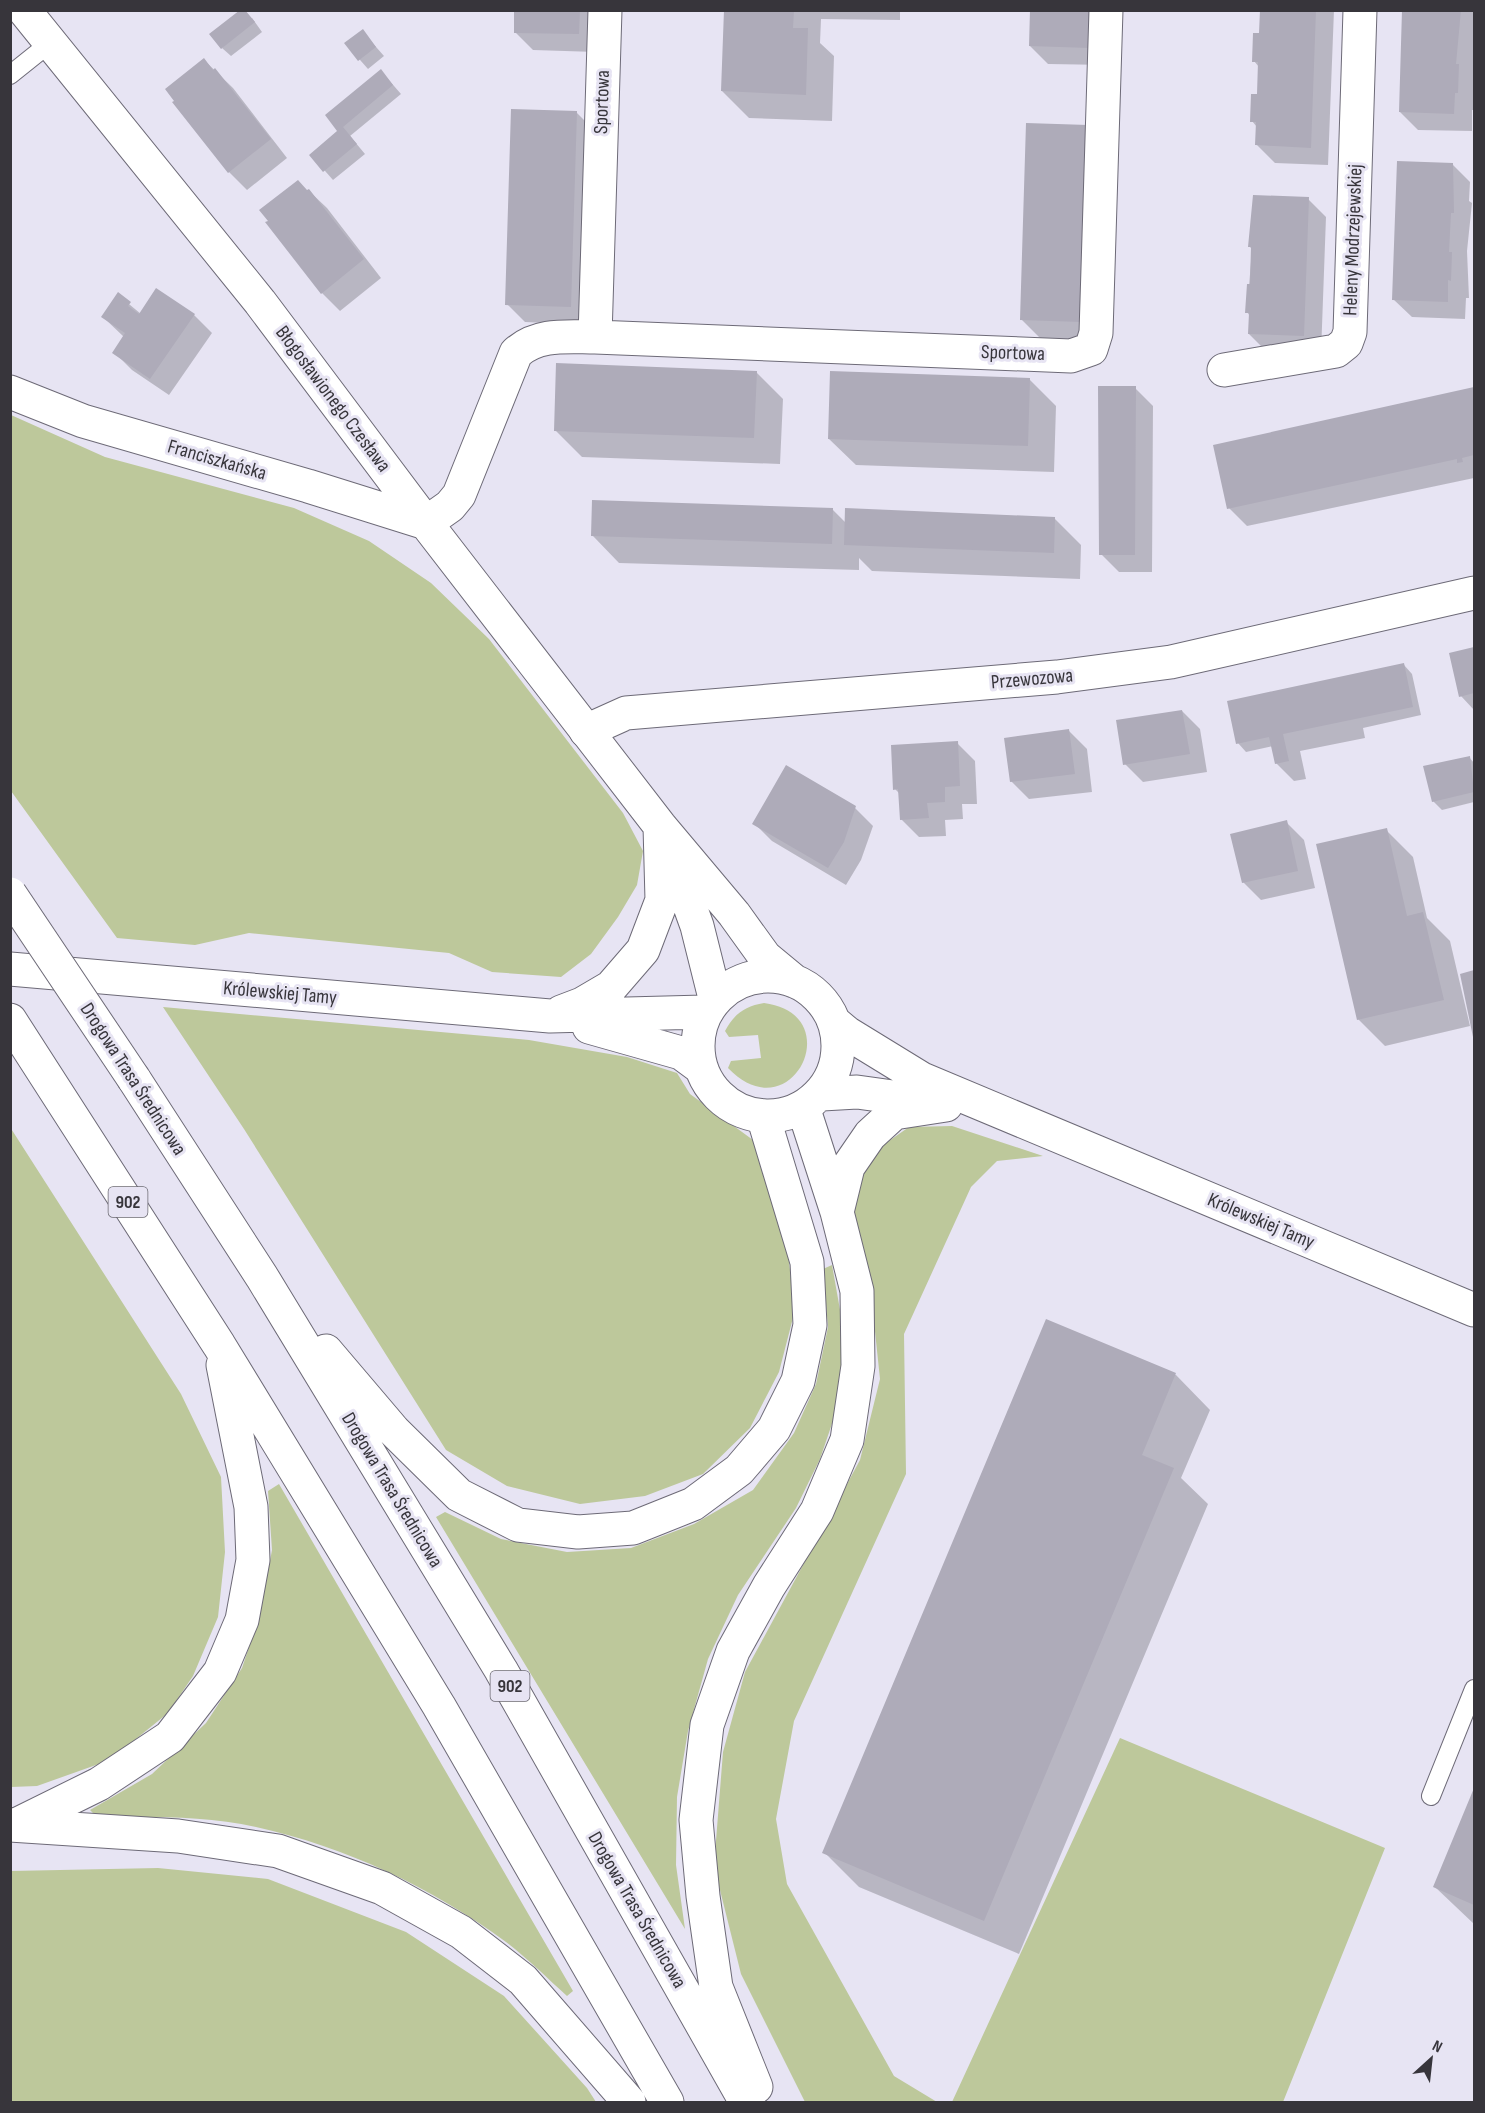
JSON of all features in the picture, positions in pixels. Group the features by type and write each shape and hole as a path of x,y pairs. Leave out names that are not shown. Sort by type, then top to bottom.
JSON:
{"street":[{"name":"Błogosławionego Czesława","path":"24,10 260,302 426,523 660,826"},
{"name":"Sportowa","path":"595,337 605,10"},
{"name":"Sportowa","path":"426,523 459,495 516,353 526,344 545,338 595,337 1071,356 1091,349 1096,333 1106,10"},
{"name":"Heleny Modrzejewskiej","path":"1224,370 1336,351 1346,342 1350,332 1360,10"},
{"name":"Franciszkańska","path":"10,392 83,421 308,486 426,523"},
{"name":"Przewozowa","path":"586,731 626,713 1057,677 1171,662 1474,593"},
{"path":"660,826 734,914 765,957 820,999 835,1023 838,1057 813,1102 784,1115 763,1116 735,1108 714,1092 700,1067 698,1037 710,1005 730,984 746,977 768,974 794,981"},
{"path":"660,826 697,926 710,1005"},
{"path":"550,1016 582,1004 611,987 643,950 662,900 660,826"},
{"name":"Drogowa Trasa Średnicowa","path":"10,894 134,1079 262,1277 501,1670 746,2103"},
{"name":"Królewskiej Tamy","path":"10,969 550,1016 710,1005"},
{"name":"Królewskiej Tamy","path":"550,1016 673,1050 700,1067"},
{"name":"902","path":"10,1020 219,1345 440,1706 667,2103"},
{"name":"Królewskiej Tamy","path":"835,1023 847,1033 922,1079 1474,1310"},
{"name":"Królewskiej Tamy","path":"813,1102 857,1092 946,1105 1048,1131"},
{"path":"763,2103 716,1987 703,1896 696,1820 706,1725 733,1651 817,1511 847,1440 858,1366 857,1291 813,1102"},
{"path":"837,1212 848,1167 870,1135 894,1113 946,1105"},
{"path":"262,1277 394,1431 459,1494 518,1524 578,1532 633,1528 693,1504 739,1470 774,1429 798,1381 810,1325 807,1262 763,1116"},
{"path":"14,1825 99,1784 170,1737 220,1672 242,1620 253,1560 251,1507 219,1345"},
{"path":"14,1825 178,1836 278,1851 382,1888 461,1932 523,1980 629,2103"}],"lane":[{"path":"10,75 50,44"},
{"path":"1431,1796 1474,1689"}],"green space":[{"path":"11,415 105,457 294,508 369,541 431,583 489,639 623,813 643,851 637,885 618,917 591,954 561,977 492,972 449,953 249,933 195,945 117,938 11,791"},
{"path":"764,1003 790,1012 804,1027 807,1046 802,1064 790,1079 772,1087 751,1085 728,1068 731,1061 761,1058 758,1035 729,1037 725,1031 741,1012 751,1006"},
{"path":"163,1007 529,1040 627,1057 677,1073 690,1094 753,1140 785,1230 795,1310 779,1372 750,1428 703,1474 645,1496 580,1504 507,1486 446,1450 244,1129"},
{"path":"952,1126 1043,1156 997,1161 971,1187 904,1334 906,1474 794,1721 776,1819 787,1884 894,2076 937,2102 805,2102 741,1974 714,1866 723,1752 745,1672 860,1460 880,1379 872,1303 849,1219 855,1177 876,1150 909,1127"},
{"path":"10,1127 181,1394 221,1477 225,1552 218,1617 193,1676 168,1713 110,1760 37,1786 11,1787"},
{"path":"832,1265 847,1349 838,1406 820,1459 796,1508 738,1595 708,1659 688,1731 677,1797 676,1865 685,1929 436,1517 445,1512 501,1539 567,1552 631,1548 694,1524 753,1490 794,1433 816,1384 828,1327 823,1269"},
{"path":"279,1484 573,1991 567,1996 514,1948 477,1922 418,1887 355,1858 290,1835 236,1823 177,1818 97,1817 90,1810 152,1774 206,1723 242,1668 260,1614 272,1550 268,1491"},
{"path":"1120,1738 1385,1848 1283,2102 952,2102"},
{"path":"158,1868 268,1879 406,1932 504,1996 587,2088 596,2102 11,2102 11,1871"}],"building":[{"path":"240,10 245,10 255,22 221,49 209,34"},
{"path":"514,10 580,10 579,34 514,33"},
{"path":"724,10 794,10 793,28 808,28 806,95 721,91"},
{"path":"1030,10 1092,10 1090,48 1029,46"},
{"path":"1260,10 1316,10 1311,148 1255,145 1256,122 1250,122 1251,94 1257,94 1258,62 1252,62 1253,33 1259,33"},
{"path":"1402,10 1461,10 1456,64 1459,64 1458,93 1455,93 1454,114 1399,112"},
{"path":"363,29 376,47 358,61 344,43"},
{"path":"204,58 213,70 215,68 271,139 228,173 172,102 174,101 165,89"},
{"path":"381,69 393,85 343,127 357,144 323,172 309,155 337,131 325,115"},
{"path":"511,109 577,111 571,307 505,305"},
{"path":"1026,123 1088,125 1082,322 1020,320"},
{"path":"1397,161 1453,163 1454,213 1451,213 1449,252 1452,252 1448,302 1392,300"},
{"path":"298,180 307,190 309,189 364,259 321,294 265,222 268,221 259,210"},
{"path":"1253,195 1309,197 1304,336 1248,334 1249,313 1245,313 1247,284 1250,284 1251,247 1248,247"},
{"path":"156,288 195,314 150,379 112,353 125,333 101,317 118,292 131,302 128,306 139,314"},
{"path":"556,363 757,371 754,438 554,431"},
{"path":"830,371 1030,378 1028,446 828,439"},
{"path":"1098,386 1136,386 1135,555 1099,555"},
{"path":"1474,387 1474,455 1462,458 1463,462 1457,463 1457,459 1227,509 1213,445"},
{"path":"592,500 833,508 832,544 591,536"},
{"path":"845,508 1055,517 1054,553 844,545"},
{"path":"1474,647 1474,693 1459,697 1449,653"},
{"path":"1404,663 1413,707 1283,734 1289,761 1275,764 1269,737 1236,744 1227,701"},
{"path":"1182,710 1190,754 1123,765 1116,720"},
{"path":"1069,729 1075,774 1010,782 1004,738"},
{"path":"958,741 960,786 945,787 945,802 927,803 929,818 900,820 898,789 893,790 891,745"},
{"path":"1470,756 1474,792 1432,802 1423,766"},
{"path":"786,765 856,806 844,842 828,868 752,824"},
{"path":"1287,820 1298,871 1242,883 1230,834"},
{"path":"1387,828 1407,916 1423,912 1444,1000 1357,1020 1316,844"},
{"path":"1474,970 1474,1037 1473,1037 1460,974"},
{"path":"1046,1319 1176,1373 1142,1455 1174,1468 984,1921 822,1853"},
{"path":"1474,1788 1474,1905 1433,1887"}]}
